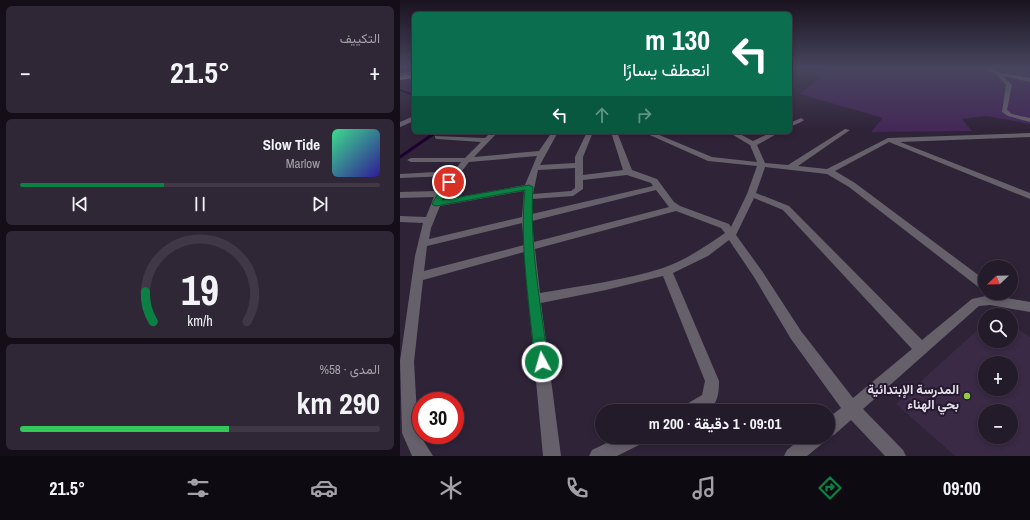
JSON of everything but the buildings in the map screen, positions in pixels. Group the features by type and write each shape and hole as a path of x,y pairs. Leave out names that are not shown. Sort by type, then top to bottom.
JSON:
{"street":[{"path":"1008,88 1004,111 1010,115 1030,120"},
{"path":"400,125 412,119"},
{"path":"792,124 801,120"},
{"path":"791,167 847,130"},
{"path":"552,456 529,246 528,192 541,153 554,134"},
{"path":"400,195 438,199 528,192 575,192 579,189 578,164 589,134"},
{"path":"615,134 628,172"},
{"path":"651,134 711,159 791,167 835,174 852,185 978,281"},
{"path":"535,299 606,286 667,271 704,253 731,235 751,194 762,164 753,144 735,134"},
{"path":"753,144 772,134"},
{"path":"828,172 888,140 1030,135"},
{"path":"437,137 491,136"},
{"path":"424,456 418,450 410,432 407,369 422,244 428,220 438,199 456,173 491,136"},
{"path":"888,140 1030,196"},
{"path":"411,160 467,160 541,153"},
{"path":"535,168 578,164"},
{"path":"579,178 628,172 654,181 672,204 677,208 725,226 796,335 852,410 897,456"},
{"path":"400,176 456,173"},
{"path":"422,244 659,187"},
{"path":"751,194 781,205 789,210 921,349"},
{"path":"418,277 529,246 677,208"},
{"path":"400,219 428,220"},
{"path":"667,271 712,381 712,393 708,402 704,404"},
{"path":"835,423 976,302 990,300"},
{"path":"1008,300 1030,307"},
{"path":"598,456 623,444"},
{"path":"793,456 808,444"}],"shaded area":[{"path":"807,88 1030,88 1030,124 986,116 962,119 972,131 871,132 883,118 800,94"},
{"name":"المدرسة الإبتدائية بحي الهناء","path":"978,329 978,348 1018,348 1018,329 1030,337 1030,456 955,456 896,404"}],"waterway":[{"path":"400,90 412,94"},
{"path":"400,157 433,134"}],"place":[{"name":"المدرسة الإبتدائية بحي الهناء","path":"967,396"}],"route":[{"path":"449,182 440,194 436,204 529,187 527,206 529,246 542,362"}]}
